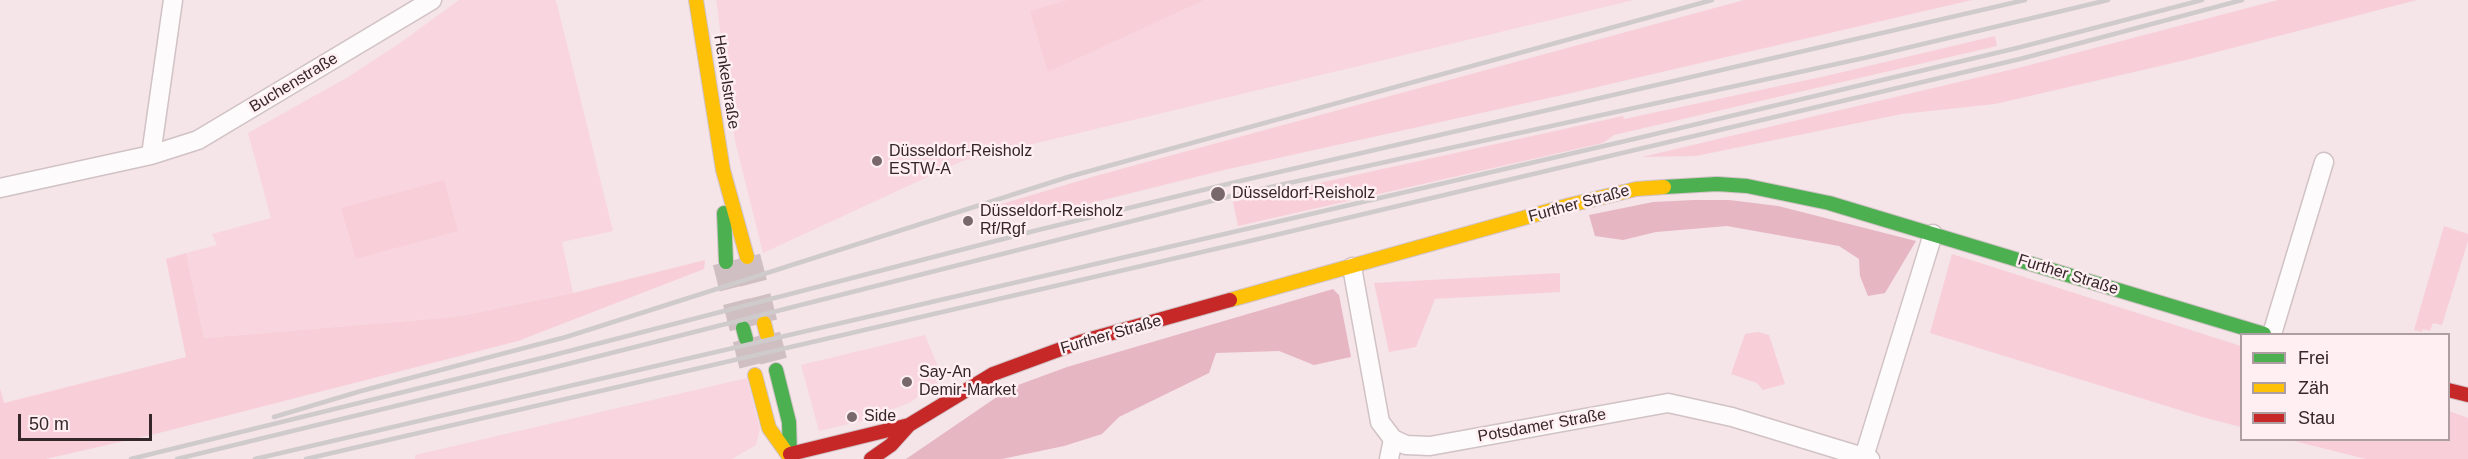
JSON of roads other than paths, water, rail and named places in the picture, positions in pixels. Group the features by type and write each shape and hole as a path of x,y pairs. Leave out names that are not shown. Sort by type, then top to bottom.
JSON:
{"street":[{"path":"151,155 173,0"},
{"name":"Buchenstraße","path":"0,188 151,155 198,140 432,0"},
{"name":"Henkelstraße","path":"696,0 723,170 747,257"},
{"path":"2272,333 2324,162"},
{"name":"Henkelstraße","path":"723,170 726,262"},
{"name":"Further Straße","path":"871,459 891,445 909,425 993,374 1030,359 1080,342 1636,189 1717,184 1790,193 2261,333"},
{"name":"Potsdamer Straße","path":"1394,439 1406,445 1430,446 1668,403 1732,417 1867,458 1933,234"},
{"path":"1352,267 1376,408 1384,429 1394,439 1389,459"},
{"path":"776,370 789,422 786,458"},
{"path":"755,375 768,428 786,458"},
{"path":"2450,390 2468,395"},
{"name":"Further Straße","path":"786,458 829,443 909,425"}],"tunnel":[{"path":"747,257 764,323"},
{"path":"726,262 743,328"},
{"path":"767,335 776,370"},
{"path":"746,339 755,375"}],"railway":[{"path":"274,417 361,391 566,337 1068,177 1712,0"},
{"path":"131,459 546,357 1038,230 1240,181 2025,0"},
{"path":"177,459 548,369 1243,193 1864,58 2108,0"},
{"path":"255,459 1634,139 2017,48 2202,0"},
{"path":"306,459 1254,240 2020,59 2242,0"}],"place":[{"name":"Düsseldorf-Reisholz ESTW-A","path":"877,161"},
{"name":"Düsseldorf-Reisholz","path":"1218,194"},
{"name":"Düsseldorf-Reisholz Rf/Rgf","path":"968,221"},
{"name":"Say-An Demir-Market","path":"907,382"},
{"name":"Side","path":"852,417"}]}
